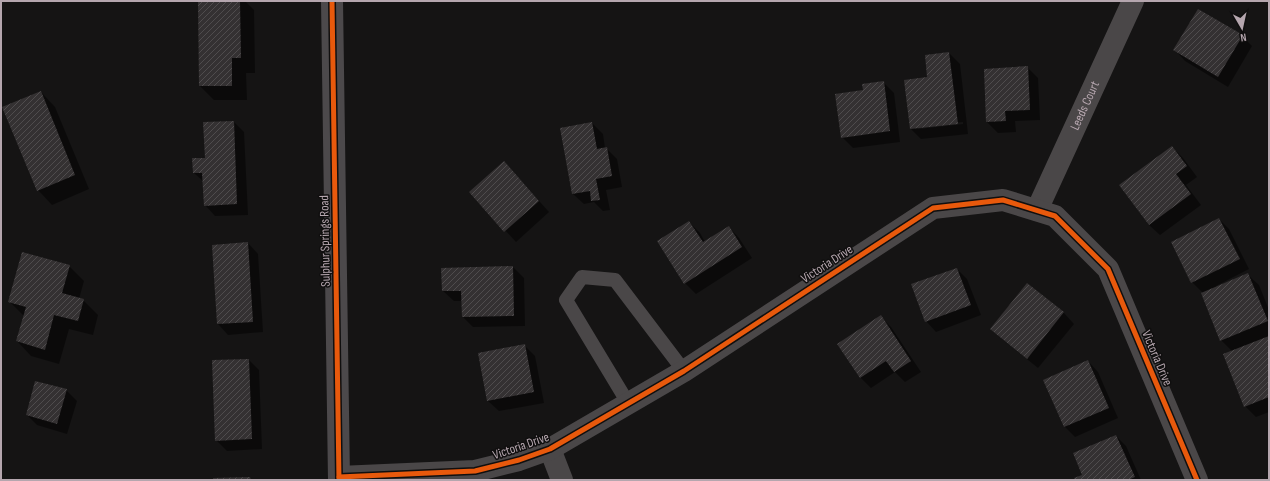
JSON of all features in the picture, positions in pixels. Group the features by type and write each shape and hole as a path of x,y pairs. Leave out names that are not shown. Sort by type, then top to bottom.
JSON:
{"street":[{"name":"Sulphur Springs Road","path":"332,1 339,479"},
{"name":"Leeds Court","path":"1037,210 1134,1"},
{"name":"Victoria Drive","path":"339,479 475,471 519,460 550,449 684,371 933,208 1003,200 1055,216 1108,269 1197,480"},
{"path":"550,449 562,480"}],"lane":[{"path":"628,403 566,300 582,277 614,280 684,371"}],"building":[{"path":"198,1 240,1 241,58 232,58 232,86 199,86"},
{"path":"1198,9 1243,35 1218,77 1173,50"},
{"path":"949,52 958,124 910,129 904,80 927,77 925,55"},
{"path":"1028,66 1030,110 1005,111 1006,121 986,122 984,69"},
{"path":"884,81 890,131 841,138 835,94 863,90 862,84"},
{"path":"41,91 75,175 37,191 2,107"},
{"path":"234,121 237,204 204,206 202,173 193,173 192,158 205,158 203,122"},
{"path":"592,122 597,149 607,147 612,176 596,179 600,200 591,201 590,191 572,194 560,128"},
{"path":"1172,146 1187,166 1176,174 1191,194 1149,225 1119,185"},
{"path":"504,161 539,201 504,232 469,192"},
{"path":"1219,218 1240,259 1191,283 1171,242"},
{"path":"689,221 703,242 729,226 742,247 684,284 657,241"},
{"path":"248,242 253,322 217,324 212,245"},
{"path":"22,252 70,265 62,293 84,299 78,321 54,315 45,350 16,341 26,307 8,302"},
{"path":"513,266 514,316 462,317 461,291 442,291 441,268"},
{"path":"957,268 971,305 925,322 911,284"},
{"path":"1248,273 1268,321 1220,341 1201,293"},
{"path":"1027,283 1064,312 1027,359 990,329"},
{"path":"881,315 911,361 894,372 886,361 860,378 837,344"},
{"path":"1269,336 1269,397 1244,407 1223,354"},
{"path":"525,344 534,392 487,401 478,353"},
{"path":"249,359 252,439 215,441 212,360"},
{"path":"1088,360 1109,408 1064,427 1043,380"},
{"path":"35,381 67,389 57,424 26,415"},
{"path":"1116,435 1135,477 1128,480 1075,480 1074,478 1082,475 1073,453"},
{"path":"250,477 251,480 213,480 213,478"}],"cycle path":[{"path":"332,1 339,480"},
{"path":"339,477 475,471 519,460 550,449 684,371 933,208 1003,200 1055,216 1108,269 1197,480"}]}
